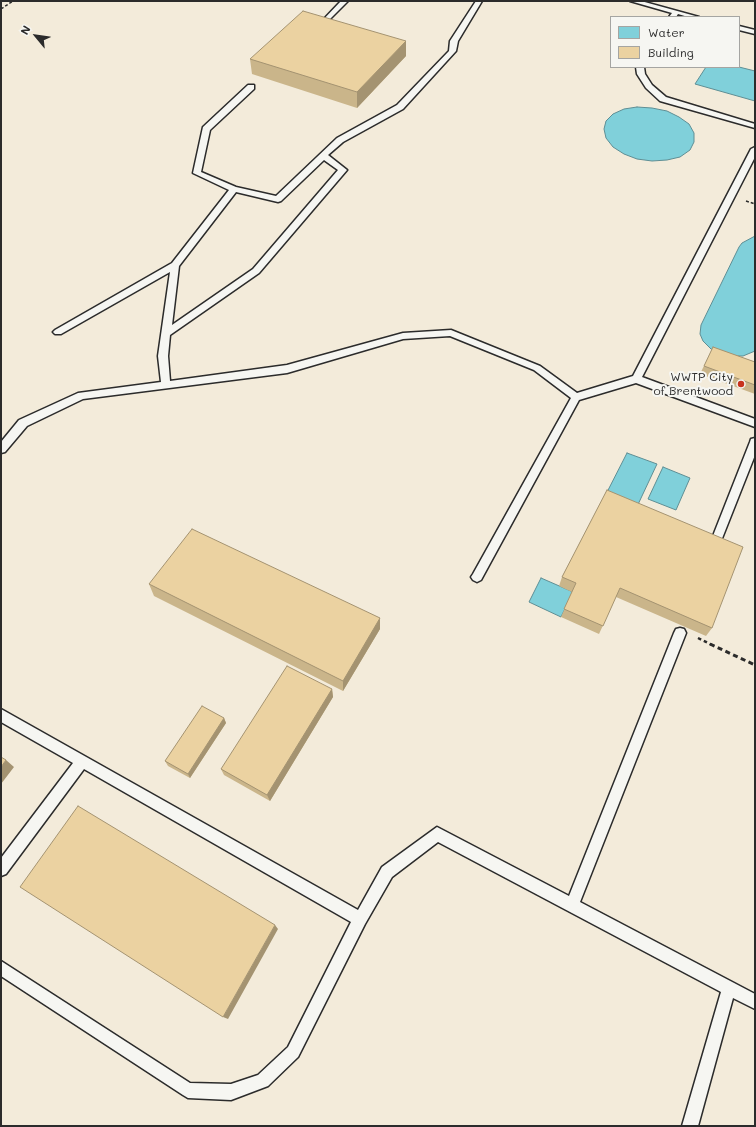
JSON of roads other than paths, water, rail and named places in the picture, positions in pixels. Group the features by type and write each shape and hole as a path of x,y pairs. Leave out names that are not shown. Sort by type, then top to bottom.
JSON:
{"lane":[{"path":"323,23 345,1"},
{"path":"251,87 206,130 197,173 234,189 278,199 340,140 400,107 452,51 454,41 479,1"},
{"path":"633,1 674,14 689,16"},
{"path":"740,28 755,32"},
{"path":"640,68 640,74 649,86 663,99 755,126"},
{"path":"636,378 755,149"},
{"path":"165,334 256,271 343,170 324,156"},
{"path":"58,332 175,265 234,189"},
{"path":"166,385 163,356 175,265"},
{"path":"1,449 23,423 80,396 287,369 403,336 451,333 537,368 576,397"},
{"path":"477,577 576,397 636,378 755,423"},
{"path":"716,541 755,442"},
{"path":"572,906 680,633"},
{"path":"1,716 360,919"},
{"path":"1,869 81,762"},
{"path":"1,968 188,1090 231,1092 263,1081 293,1052 360,919 388,872 437,834 755,1002"},
{"path":"690,1126 730,989"}],"water":[{"path":"740,67 755,71 755,101 695,84 705,68"},
{"path":"637,107 667,111 689,124 694,133 694,142 690,150 680,157 652,161 637,159 624,154 613,147 606,138 604,129 606,121 613,114 624,109"},
{"path":"755,236 755,351 743,356 721,354 711,349 703,341 700,334 701,325 739,247 742,243"},
{"path":"627,453 657,464 634,513 603,500"},
{"path":"663,467 690,478 676,510 648,499"},
{"path":"541,578 573,592 561,617 529,602"}],"place":[{"name":"WWTP City of Brentwood","path":"741,384"}]}
